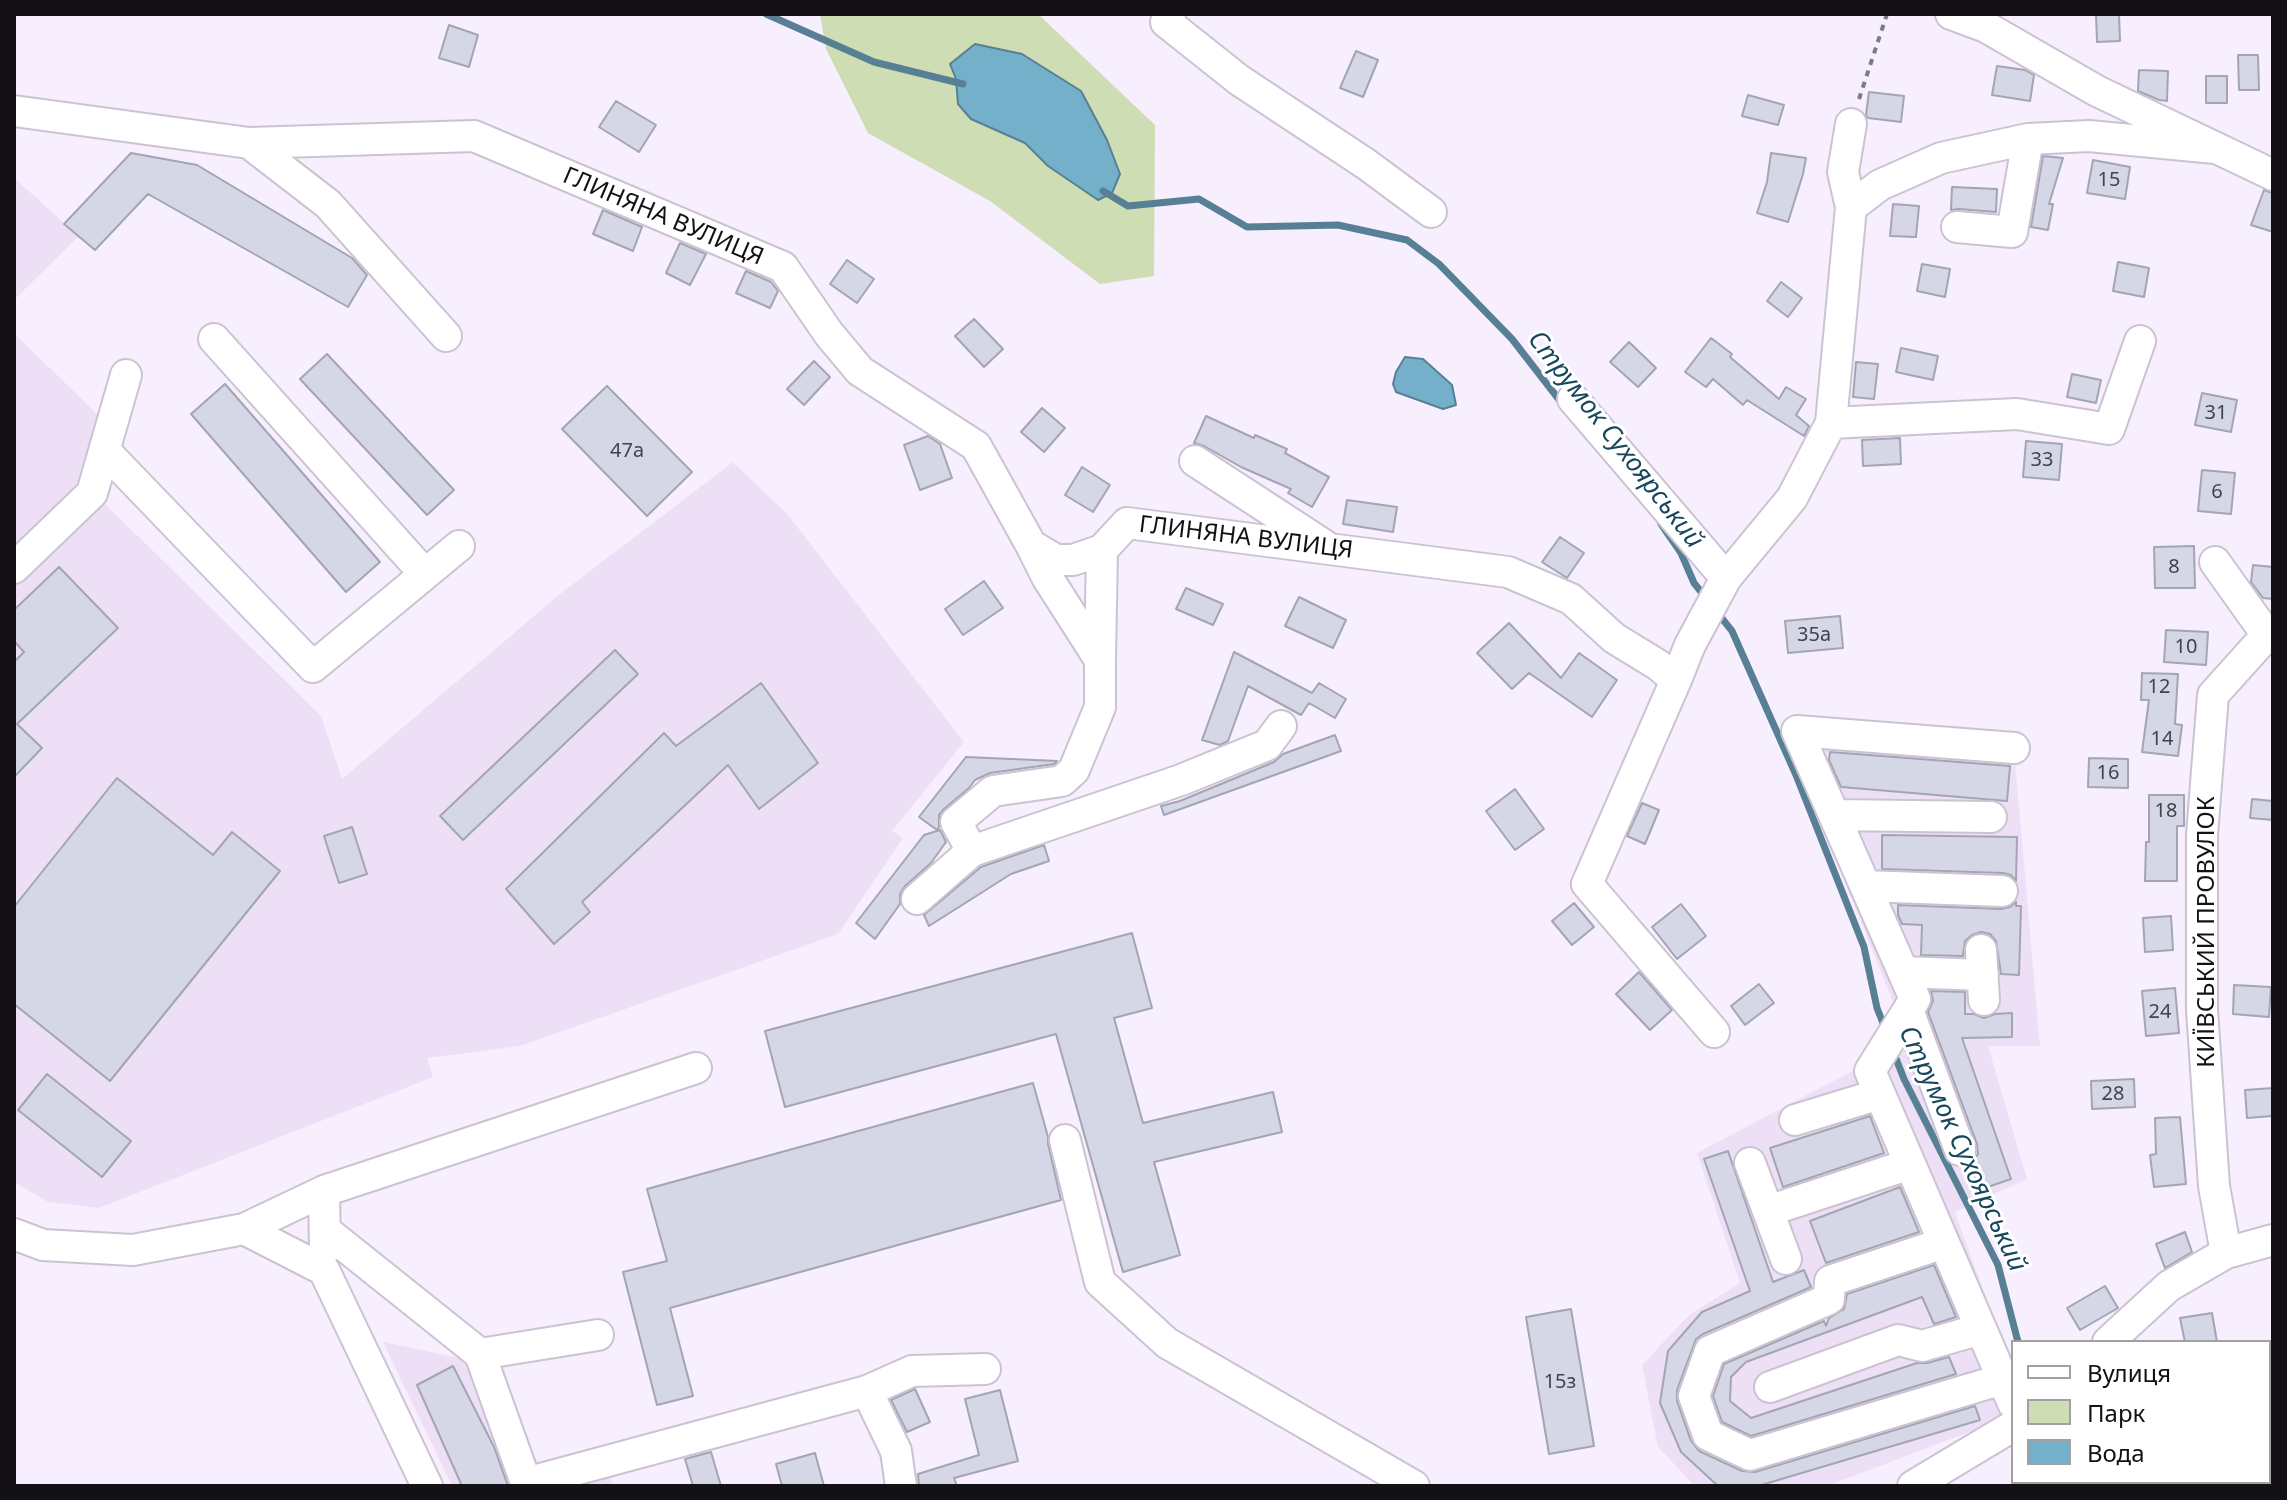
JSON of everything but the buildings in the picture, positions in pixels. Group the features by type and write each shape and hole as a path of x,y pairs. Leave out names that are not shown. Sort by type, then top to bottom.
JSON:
{"street":[{"path":"1170,14 1166,22 1239,80 1366,164 1431,212"},
{"path":"1951,14 1986,27 2097,91 2273,175"},
{"name":"ГЛИНЯНА ВУЛИЦЯ","path":"14,111 249,143 474,136 783,267 829,334 860,371 976,446 1031,545 1056,560 1073,560 1102,550 1127,523 1508,572 1571,599 1614,638 1676,680"},
{"path":"1714,1032 1587,884 1690,645 1722,586 1792,498 1831,423 1851,207 1843,172 1851,124"},
{"path":"1851,207 1880,185 1941,158 2028,139 2089,136 2215,148"},
{"path":"1957,227 2012,232 2028,139"},
{"path":"249,143 328,204 446,336"},
{"path":"214,339 424,573"},
{"path":"1831,423 2017,414 2109,429 2140,341"},
{"path":"14,568 92,493 126,375"},
{"path":"1573,399 1722,586"},
{"path":"105,451 313,667 459,546"},
{"path":"1195,461 1331,550"},
{"path":"1031,545 1047,577 1100,660"},
{"path":"972,851 956,822 993,791 1062,781 1074,770 1100,707 1102,550"},
{"path":"2215,562 2270,635"},
{"name":"КИЇВСЬКИЙ ПРОВУЛОК","path":"2226,1253 2214,1186 2202,1010 2202,835 2213,695 2270,635"},
{"path":"917,899 972,851 1181,780 1267,745 1281,726"},
{"path":"1944,1243 1830,1281 1829,1299 1710,1351 1694,1396 1708,1435 1750,1455 2008,1391 1870,1071 1915,999 1797,731 2014,748"},
{"path":"1834,815 1991,817"},
{"path":"1865,886 2002,891"},
{"path":"1903,972 1983,975"},
{"path":"1904,1017 1960,1150"},
{"path":"14,1234 43,1245 133,1250 244,1229 324,1191 696,1068"},
{"path":"1795,1120 1880,1094"},
{"path":"1065,1140 1100,1282 1167,1343 1414,1486"},
{"path":"1750,1163 1786,1259"},
{"path":"1768,1211 1910,1164"},
{"path":"324,1191 324,1270 427,1486"},
{"path":"244,1229 324,1270"},
{"path":"326,1231 480,1354 526,1483 598,1475 867,1391 912,1371 985,1369"},
{"path":"2110,1340 2169,1286 2226,1253 2273,1240"},
{"path":"1770,1387 1898,1340 1922,1346 1981,1329"},
{"path":"480,1354 598,1335"},
{"path":"867,1391 896,1451 901,1486"},
{"path":"1913,1486 2011,1427"}],"path":[{"path":"1851,124 1887,14"}],"shaded area":[{"path":"14,178 79,236 14,300"},
{"path":"14,333 99,416 80,484 14,546"},
{"path":"733,462 788,515 964,742 892,831 903,838 838,934 520,1046 427,1058 433,1077 99,1208 48,1202 14,1182 14,573 96,495 321,716 342,779 560,594"},
{"path":"1781,723 2013,739 2040,1046 1988,1046 2027,1179 1955,1212 2011,1366 2011,1404 1993,1423 1827,1486 1695,1486 1658,1447 1642,1365 1689,1315 1740,1283 1697,1153 1856,1069 1894,1004"},
{"path":"383,1342 499,1366 540,1469 602,1454 613,1486 452,1486"}],"green space":[{"path":"820,14 1038,14 1155,125 1154,276 1100,284 990,201 868,133 826,49"}],"water":[{"path":"975,44 1022,54 1081,91 1107,140 1120,174 1112,193 1098,200 1048,166 1025,143 971,119 958,104 956,79 950,64"},
{"path":"1405,357 1423,359 1452,385 1456,405 1443,409 1396,392 1393,384 1396,372"}],"waterway":[{"name":"Струмок Сухоярський","path":"766,14 874,62 963,84"},
{"name":"Струмок Сухоярський","path":"1103,191 1128,206 1199,199 1247,227 1338,225 1407,240 1439,264 1512,339 1564,406"},
{"name":"Струмок Сухоярський","path":"1661,524 1681,553 1694,583 1706,598"},
{"name":"Струмок Сухоярський","path":"1716,611 1732,631 1796,775 1864,947 1877,1008 1885,1028"},
{"name":"Струмок Сухоярський","path":"1893,1051 1904,1079 1998,1265 2017,1340"}]}
